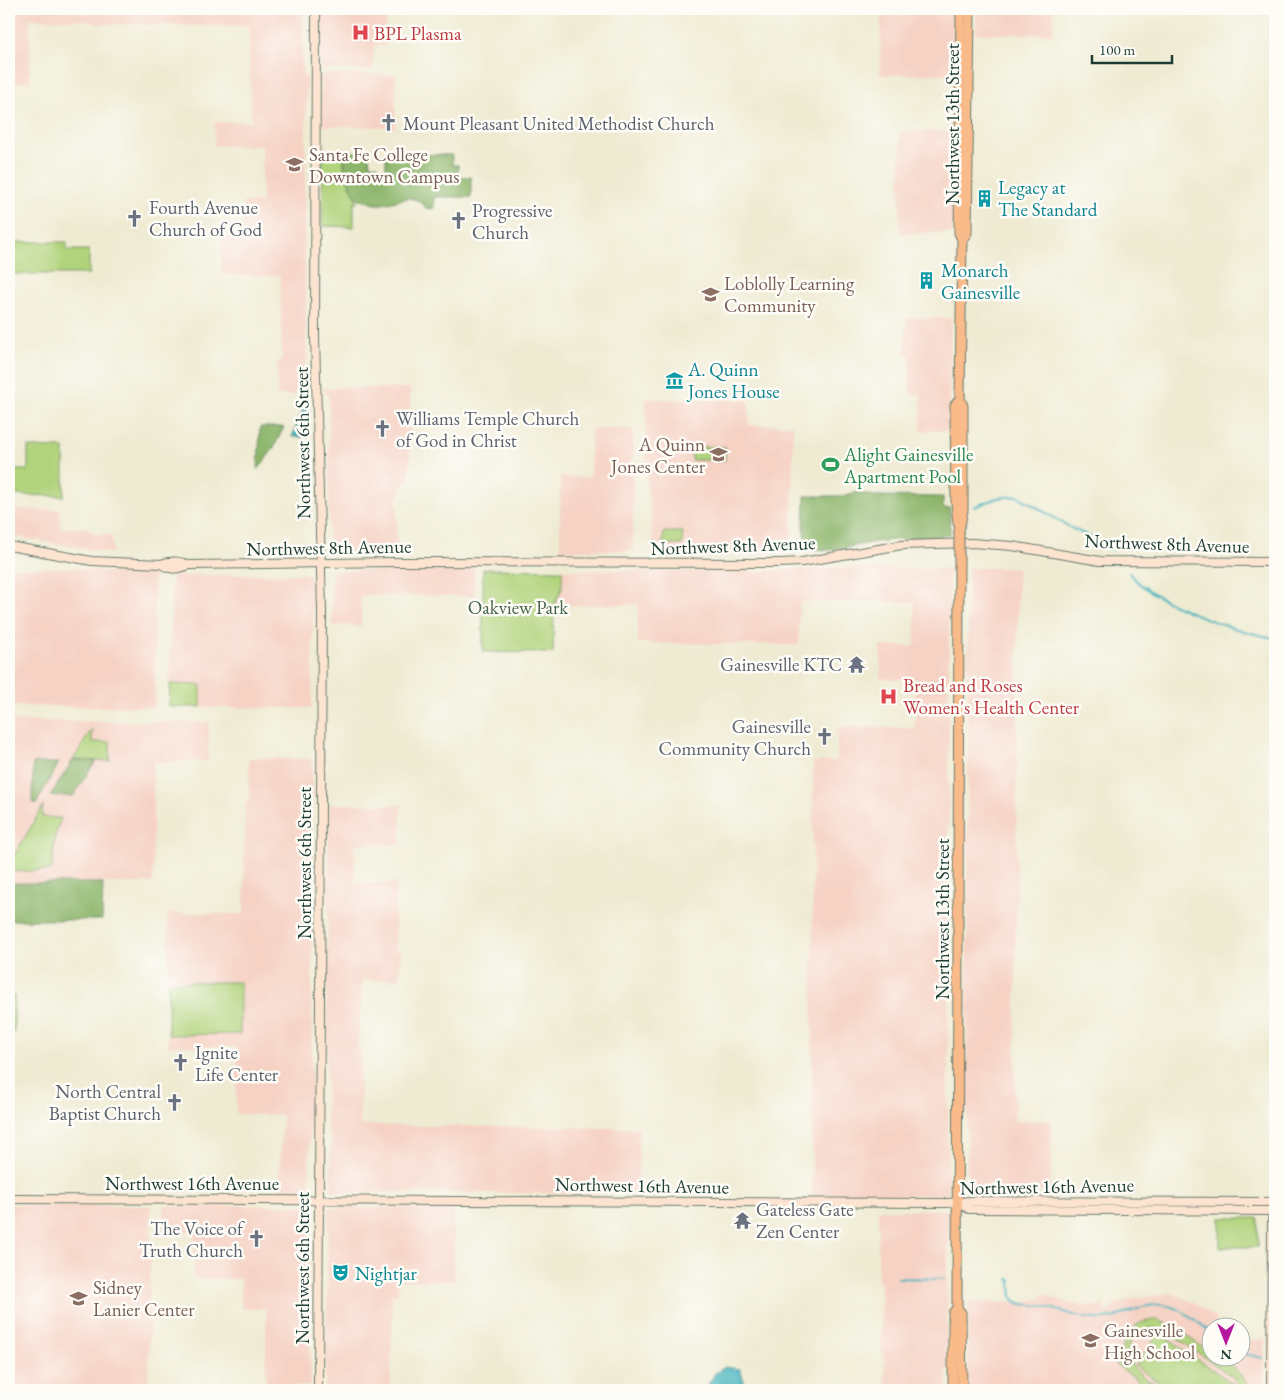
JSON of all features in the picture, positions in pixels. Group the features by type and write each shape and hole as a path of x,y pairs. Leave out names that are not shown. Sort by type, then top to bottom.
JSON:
{"main road":[{"name":"Northwest 13th Street","path":"952,1390 953,1313 957,1308 958,1203 959,531 956,510 955,405 960,399 962,239 959,233 961,9"},
{"name":"Northwest 13th Street","path":"962,239 967,232 970,9"},
{"name":"Northwest 13th Street","path":"957,1308 962,1313 962,1390"},
{"path":"953,1354 956,1360 957,1390"}],"street":[{"name":"Northwest 6th Street","path":"316,9 315,336 319,448 322,691 318,1390"},
{"name":"Northwest 8th Avenue","path":"9,546 92,561 161,564 168,569 178,569 190,565 779,563 821,559 902,545 972,543 1012,546 1100,561 1275,562"},
{"name":"Northwest 16th Avenue","path":"9,1199 958,1203 970,1201 1275,1202"},
{"path":"1114,1210 1116,1201"},
{"path":"1173,1210 1174,1201"},
{"path":"1271,1390 1275,1202"},
{"name":"Northwest 16th Avenue","path":"958,1203 969,1210 1275,1211"}],"shaded area":[{"path":"9,9 303,9 302,76 307,76 304,235 307,360 294,395 277,395 277,363 282,360 280,276 221,275 221,234 243,234 243,202 262,202 262,146 214,146 215,122 251,122 249,26 98,24 84,20 30,19 30,82 9,82"},
{"path":"319,9 386,9 386,45 374,45 373,70 321,69"},
{"path":"881,9 956,9 953,74 880,75"},
{"path":"976,9 1053,9 1053,34 976,34"},
{"path":"324,74 396,75 395,127 320,126 321,77"},
{"path":"900,131 953,132 952,233 900,233"},
{"path":"906,318 951,318 949,431 921,431 921,395 910,394 910,355 905,354"},
{"path":"321,388 410,388 410,476 397,499 397,553 329,551 329,398"},
{"name":"A Quinn Jones Center","path":"646,399 749,400 749,425 793,425 792,553 653,552 652,525 646,481"},
{"path":"591,429 633,429 633,551 560,550 560,477 590,477"},
{"path":"9,509 60,510 60,528 87,528 95,534 112,535 113,553 9,536"},
{"path":"9,568 74,568 115,573 154,573 155,707 9,706"},
{"path":"813,568 949,569 948,1195 812,1195 813,762 837,761 837,727 915,728 915,680 881,679 881,646 915,646 915,602 799,602 799,645 638,643 638,604 554,606 562,588 562,570 758,571"},
{"path":"968,568 1018,568 1015,1121 1051,1121 1051,1191 970,1191 967,1188"},
{"path":"474,569 474,596 361,595 361,626 332,625 332,571"},
{"path":"307,574 311,578 313,609 312,708 169,707 172,576"},
{"path":"9,721 209,722 208,761 153,762 153,883 9,883"},
{"path":"249,758 312,759 312,1115 310,1127 309,1191 279,1191 282,1115 236,1114 237,1047 168,1046 168,913 244,914 245,802 249,802"},
{"path":"329,804 401,805 401,844 355,844 355,883 396,883 395,950 400,951 400,979 362,980 358,1047 360,1047 360,1125 639,1128 638,1194 331,1192 331,1138 329,1138 326,1114"},
{"name":"Sidney Lanier Center","path":"9,1205 151,1206 148,1390 9,1390"},
{"path":"164,1205 306,1206 309,1209 311,1386 266,1386 266,1309 241,1309 241,1279 194,1279 194,1231 164,1231"},
{"path":"331,1207 454,1208 454,1281 399,1280 398,1294 392,1294 391,1390 325,1390 328,1210"},
{"path":"878,1210 946,1210 948,1212 947,1390 885,1390 885,1360 881,1350 881,1283 878,1282"},
{"name":"Gainesville High School","path":"1171,1293 1193,1302 1213,1316 1202,1316 1202,1366 1252,1366 1252,1341 1265,1339 1264,1390 968,1390 968,1303 1026,1302 1040,1298 1043,1294 1071,1304 1099,1307 1104,1305 1104,1311 1112,1311 1112,1307 1115,1307 1116,1304 1130,1299"}],"green space":[{"path":"326,151 344,152 346,173 357,200 357,203 354,203 354,227 324,226 322,223 323,156"},
{"path":"344,152 369,152 370,165 378,165 378,173 386,174 386,154 452,155 452,165 458,165 458,177 471,177 471,197 434,197 434,209 426,208 421,202 409,198 383,204 364,201 357,198 349,181 345,170"},
{"path":"9,242 67,242 67,250 89,250 89,274 9,274"},
{"path":"260,427 284,427 273,449 258,470"},
{"path":"28,447 64,448 64,496 9,495 9,470 28,470"},
{"path":"692,447 725,447 725,460 692,460"},
{"path":"857,492 875,496 943,497 943,508 950,508 950,535 882,541 830,550 807,549 804,529 805,496 841,496"},
{"path":"664,532 683,532 682,545 663,545"},
{"name":"Oakview Park","path":"483,569 562,570 562,588 554,606 553,653 483,652"},
{"path":"170,684 201,685 201,707 169,707"},
{"path":"92,729 92,742 110,742 110,761 73,760"},
{"path":"73,760 96,761 73,796 50,796"},
{"path":"33,763 59,763 36,804 32,802"},
{"path":"43,806 42,817 61,818 55,836 52,870 9,872 9,864"},
{"path":"9,883 103,883 102,920 9,920"},
{"path":"168,982 240,982 240,1034 168,1035"},
{"path":"9,996 14,996 14,1032 9,1032"},
{"path":"1220,1218 1258,1218 1258,1247 1220,1247"},
{"path":"1149,1320 1158,1320 1172,1326 1202,1347 1202,1356 1168,1332 1152,1328 1144,1330 1132,1339 1128,1354 1131,1363 1137,1371 1164,1390 1152,1390 1115,1364 1119,1358 1122,1360 1123,1344 1130,1331 1135,1326"},
{"path":"1159,1333 1202,1362 1202,1366 1207,1366 1235,1385 1231,1390 1170,1390 1135,1366"},
{"path":"1217,1366 1231,1366 1240,1374 1250,1390 1242,1390 1233,1377"}],"water":[{"path":"308,403 307,437 292,437 305,404"},
{"path":"725,1367 740,1369 747,1390 705,1390 715,1373"}],"waterway":[{"path":"974,507 997,498 1018,496 1071,528 1106,544 1111,550"},
{"path":"1129,573 1141,584 1176,606 1240,630 1275,638"},
{"path":"898,1278 944,1279"},
{"path":"1009,1279 1011,1281 1012,1298 1021,1304 1042,1306 1095,1319 1112,1318 1147,1306 1163,1305 1183,1312 1202,1325"},
{"path":"1252,1356 1262,1358"}],"place":[{"name":"BPL Plasma","path":"360,33"},
{"name":"Mount Pleasant United Methodist Church","path":"389,123"},
{"name":"Santa Fe College Downtown Campus","path":"295,165"},
{"name":"Legacy at The Standard","path":"984,198"},
{"name":"Fourth Avenue Church of God","path":"135,218"},
{"name":"Progressive Church","path":"458,221"},
{"name":"Monarch Gainesville","path":"927,281"},
{"name":"Loblolly Learning Community","path":"710,294"},
{"name":"A. Quinn Jones House","path":"674,380"},
{"name":"Williams Temple Church of God in Christ","path":"382,429"},
{"name":"A Quinn Jones Center","path":"719,455"},
{"name":"Alight Gainesville Apartment Pool","path":"830,465"},
{"name":"Gainesville KTC","path":"856,664"},
{"name":"Bread and Roses Women's Health Center","path":"889,696"},
{"name":"Gainesville Community Church","path":"825,737"},
{"name":"Ignite Life Center","path":"181,1063"},
{"name":"North Central Baptist Church","path":"175,1102"},
{"name":"Gateless Gate Zen Center","path":"742,1220"},
{"name":"The Voice of Truth Church","path":"257,1239"},
{"name":"Nightjar","path":"341,1273"},
{"name":"Sidney Lanier Center","path":"79,1298"},
{"name":"Gainesville High School","path":"1090,1341"}]}
